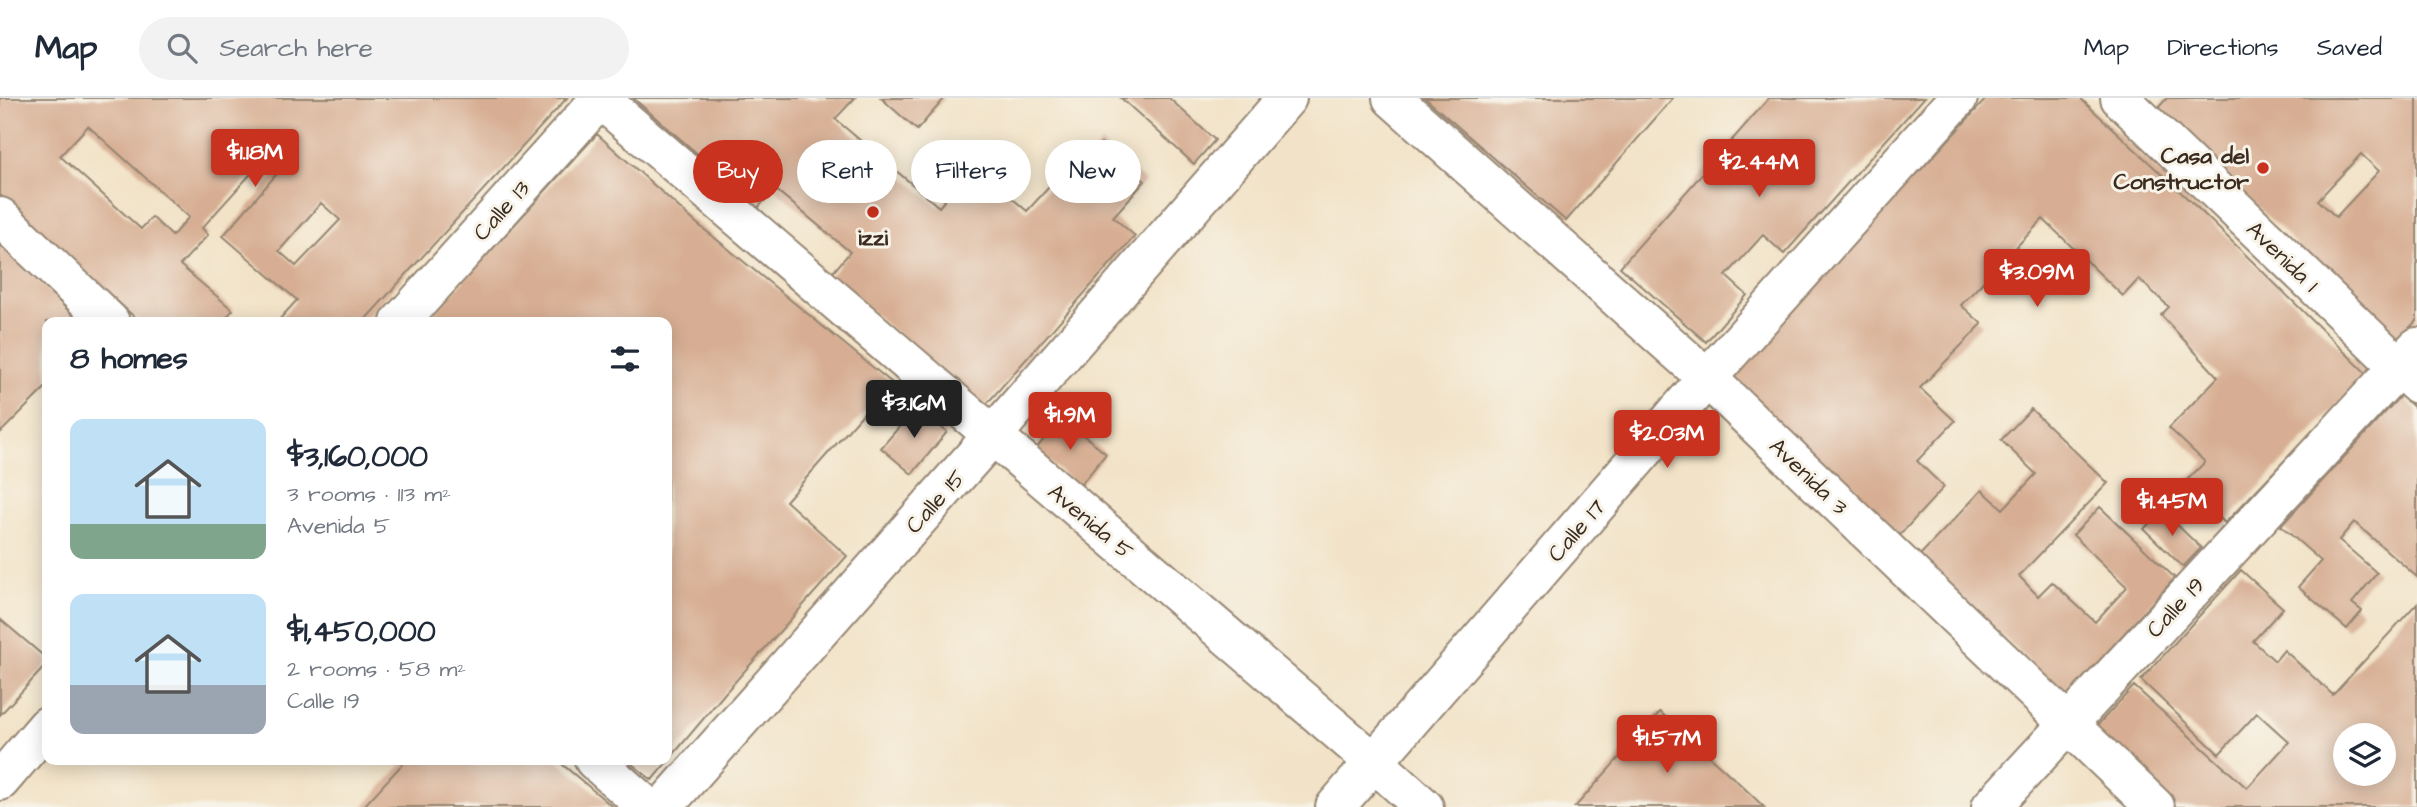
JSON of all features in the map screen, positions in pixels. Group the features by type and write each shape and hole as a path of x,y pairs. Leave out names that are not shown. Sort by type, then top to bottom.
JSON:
{"street":[{"name":"Avenida 5","path":"600,98 1424,807"},
{"name":"Calle 13","path":"404,317 600,98"},
{"name":"Calle 15","path":"663,807 1287,98"},
{"name":"Avenida 3","path":"1392,98 1707,379 2155,807"},
{"name":"Calle 17","path":"1335,807 1707,379 1958,98"},
{"name":"Avenida 1","path":"2120,98 2411,366"},
{"path":"0,217 105,317"},
{"name":"Calle 19","path":"1991,807 2067,724 2411,366"},
{"path":"0,781 42,732"},
{"path":"600,765 647,807"}],"building":[{"path":"0,98 567,98 368,317 282,317 297,300 223,236 281,169 267,156 202,228 208,235 180,265 233,310 227,317 134,317 0,195","holes":["88,126 189,217 172,236 152,217 141,229 60,156","321,203 340,220 296,266 279,251"]},
{"path":"633,98 855,98 835,119 860,140 797,140 797,203 897,203 897,171 911,183 911,203 934,203 939,207 942,203 1018,203 1027,211 1045,191 1045,203 1125,203 1113,217 1135,236 983,408 830,276 850,252 783,196 783,140 693,140 693,150"},
{"path":"881,98 945,98 917,130"},
{"path":"1121,98 1169,98 1215,140 1194,164"},
{"path":"1425,98 1673,98 1566,221"},
{"path":"1769,98 1924,98 1784,254 1763,235 1726,276 1747,295 1706,342 1620,267"},
{"path":"1987,98 2080,98 2203,213 2367,374 2225,523 2184,483 2205,462 2169,428 2218,377 2161,315 2169,307 2139,279 2123,296 2043,219 1961,305 1982,324 1920,388 1955,421 1917,461 1944,487 1898,537 1730,377"},
{"path":"2167,98 2417,98 2417,320 2396,342 2157,109","holes":["2361,154 2379,171 2336,217 2318,200"]},
{"path":"597,134 694,221 891,382 786,501 847,556 672,756 672,317 431,317"},
{"path":"749,203 762,203 756,210"},
{"path":"0,243 75,317 42,317 42,391 0,433"},
{"path":"2401,395 2417,410 2417,577 2354,522 2339,540 2377,573 2352,603 2362,611 2347,629 2298,587 2321,561 2281,526"},
{"path":"917,406 947,432 912,474 881,448"},
{"path":"2031,409 2108,483 2019,576 2038,596 2052,582 2095,622 2127,587 2073,535 2100,507 2175,578 2066,697 1919,556 1982,490 2003,509 2036,474 2001,440"},
{"path":"1062,417 1106,454 1079,487 1035,450"},
{"path":"2162,510 2201,548 2183,567 2144,529"},
{"path":"2241,570 2283,608 2253,641 2275,661 2284,650 2333,695 2417,603 2417,807 2168,807 2090,733 2134,686 2247,788 2289,742 2257,713 2219,754 2141,680"},
{"path":"0,619 42,655 42,669 0,715"},
{"path":"1660,712 1740,784 1764,807 1575,807"},
{"path":"401,765 563,765 613,807 363,807"},
{"path":"633,765 665,765 652,780"}],"place":[{"name":"Casa del Constructor","path":"2263,168"},
{"name":"izzi","path":"873,212"}]}
